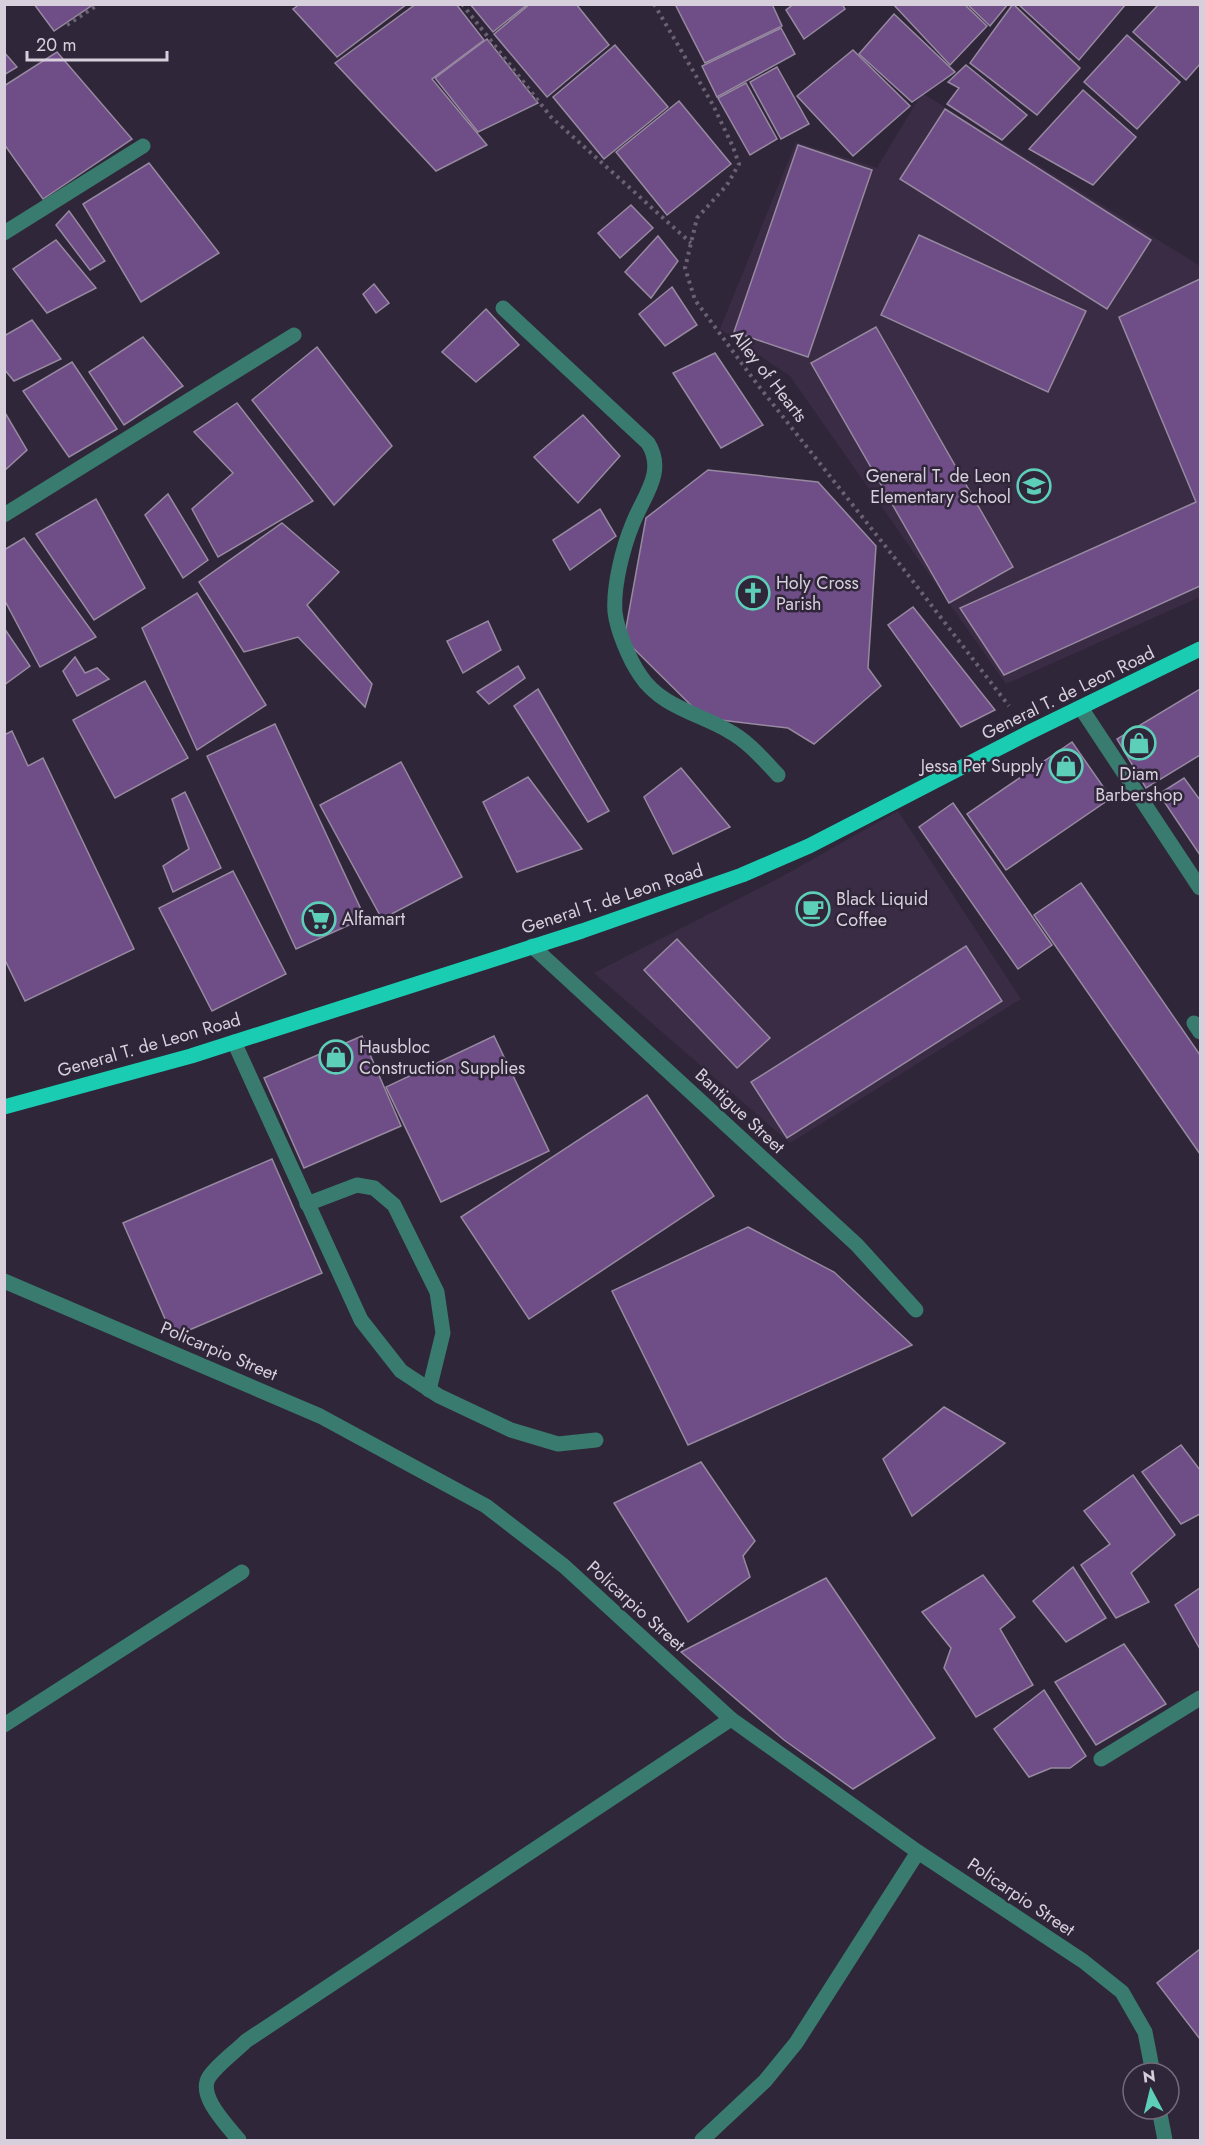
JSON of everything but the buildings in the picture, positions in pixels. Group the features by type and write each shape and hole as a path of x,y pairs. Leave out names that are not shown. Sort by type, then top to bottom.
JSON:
{"main road":[{"name":"General T. de Leon Road","path":"4,1107 190,1056 668,902 742,875 809,846 1030,732 1200,649"}],"street":[{"path":"4,233 143,146"},
{"path":"503,308 648,442 652,449 656,460 654,475 648,493 632,523 616,589 615,612 619,632 640,675 670,704 746,741 778,775"},
{"path":"4,515 294,335"},
{"path":"1081,708 1200,888"},
{"name":"Bantigue Street","path":"532,946 857,1245 916,1310"},
{"path":"234,1042 361,1320 401,1371 429,1390 511,1430 558,1444 596,1440"},
{"path":"307,1203 357,1185 374,1188 394,1205 437,1292 443,1333 429,1390"},
{"name":"Policarpio Street","path":"4,1281 320,1416 486,1506 564,1566 731,1719 918,1852 1083,1961 1122,1992 1145,2032 1151,2061"},
{"path":"4,1725 242,1572"},
{"path":"1101,1759 1200,1698"},
{"path":"239,2140 212,2106 206,2087 209,2077 246,2041 731,1719"},
{"path":"702,2140 765,2081 796,2043 918,1852"},
{"path":"1161,2121 1165,2140"}],"path":[{"path":"67,26 99,4"},
{"path":"462,4 552,117 690,243"},
{"name":"Alley of Hearts","path":"654,4 713,105 739,164 727,185 697,218 685,268 694,300 757,384 1030,732"}],"shaded area":[{"name":"General T. de Leon Elementary School","path":"922,93 1200,266 1200,597 1006,684 790,376 720,329 796,142 877,168"},
{"path":"898,811 1021,999 790,1143 594,973 783,876"}],"place":[{"name":"General T. de Leon Elementary School","path":"1034,486"},
{"name":"Holy Cross Parish","path":"753,593"},
{"name":"Diam Barbershop","path":"1139,743"},
{"name":"Jessa Pet Supply","path":"1066,766"},
{"name":"Black Liquid Coffee","path":"813,909"},
{"name":"Alfamart","path":"319,919"},
{"name":"Hausbloc Construction Supplies","path":"336,1057"}]}
